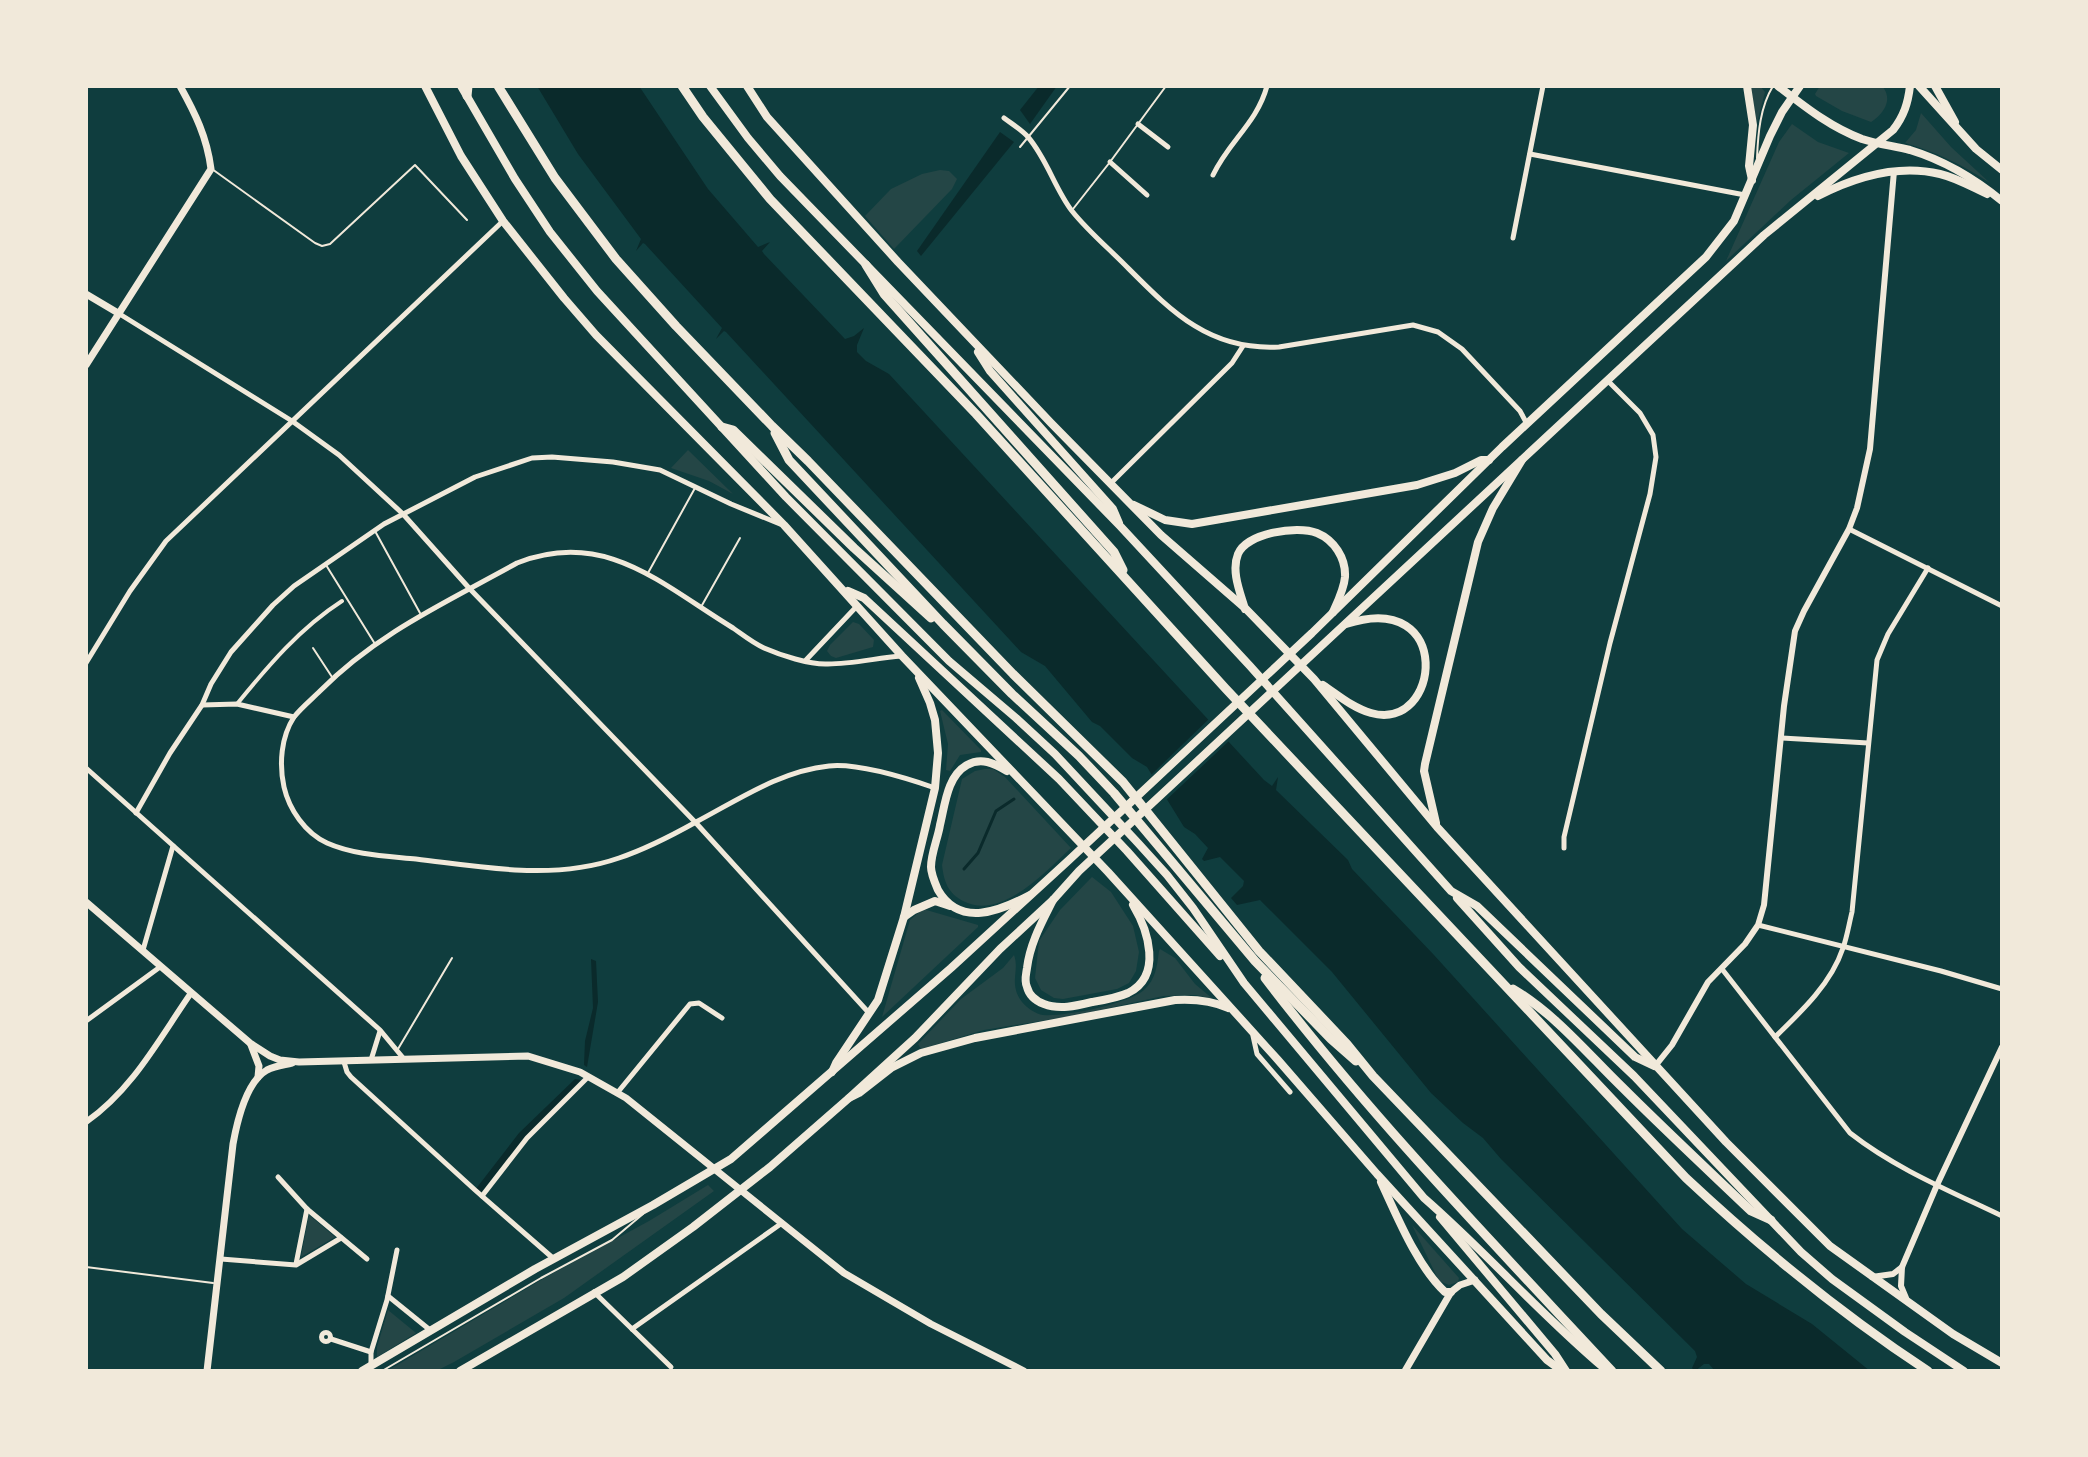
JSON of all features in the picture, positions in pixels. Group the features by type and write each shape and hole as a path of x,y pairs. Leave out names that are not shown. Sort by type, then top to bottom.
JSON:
{"highway":[{"path":"498,86 555,178 616,259 676,326 1013,674 1123,782 1259,951 1373,1076 1601,1314 1661,1371"},
{"path":"682,86 703,117 770,199 976,414 1226,689 1657,1149 1728,1218 1817,1293 1928,1371"},
{"path":"866,265 884,294 1114,552 1130,584"},
{"path":"772,426 789,460 943,624 1079,756 1114,793 1255,961 1331,1039 1373,1076"},
{"path":"722,427 733,430 926,615 943,624"},
{"path":"1255,961 1262,974 1344,1076 1466,1215 1610,1371"},
{"path":"1502,983 1533,1001 1751,1211 1771,1220"}],"main road":[{"path":"86,365 211,169 209,149 198,118 180,86"},
{"path":"425,86 461,156 503,221 596,335 844,589 915,670 1108,872 1547,1360 1564,1371"},
{"path":"461,86 467,91 515,179 550,232 606,302 786,497 949,661 1035,735 1104,805 1167,875 1244,983"},
{"path":"710,86 780,176 1121,527 1250,666 1519,967 1634,1076 1801,1252 1832,1279 1964,1371"},
{"path":"747,86 767,117 1109,484 1173,546 1246,609 1314,679 1437,827 1775,1193 1830,1246 1953,1334 2002,1363"},
{"path":"1747,86 1753,125 1749,166 1752,180"},
{"path":"1776,86 1840,129 1863,139 1938,160 1969,176 2002,201"},
{"path":"366,1368 731,1159 1030,895 1312,633 1489,460 1706,257 1734,221 1770,136 1800,86"},
{"path":"467,1370 647,1261 770,1167 849,1098 915,1038 1079,871 1322,644 1799,205 1879,143 1901,120 1910,86"},
{"path":"1919,86 1960,133 2002,170"},
{"path":"1935,86 1960,133"},
{"path":"1799,205 1843,183 1894,171 1941,174 2002,201"},
{"path":"86,294 118,313"},
{"path":"971,339 990,371 1113,509 1121,527"},
{"path":"1125,500 1155,516 1192,524 1417,485 1481,460 1489,460"},
{"path":"1437,827 1424,771 1443,686 1478,542 1493,508 1522,460"},
{"path":"1246,609 1236,579 1237,555 1254,539 1269,533 1307,530 1319,533 1330,542 1340,553 1345,567 1343,588 1333,612"},
{"path":"844,589 864,598 1059,779 1127,851 1244,983 1555,1354 1564,1371"},
{"path":"1314,679 1353,705 1374,714 1393,714 1405,709 1419,692 1425,676 1426,658 1423,645 1414,632 1405,624 1384,617 1346,624"},
{"path":"832,1072 878,1000 904,917 935,788 938,753 935,720 915,670"},
{"path":"951,906 941,895 931,868 952,781 962,768 979,761 992,763 1014,775"},
{"path":"1053,900 1034,937 1028,957 1025,978 1033,997 1044,1004 1069,1007 1129,992 1137,987 1147,970 1149,948 1139,916 1108,872"},
{"path":"1451,891 1477,906 1635,1057 1658,1067"},
{"path":"904,917 935,901 979,914 1001,909 1030,895"},
{"path":"86,902 250,1043 280,1060 344,1062 528,1056 589,1076 618,1092 844,1273 931,1324 1024,1371"},
{"path":"849,1098 891,1068 921,1053 975,1038 1175,1000 1215,1003 1226,1006 1237,1015"},
{"path":"207,1371 237,1120 258,1077 259,1066 250,1043"},
{"path":"258,1077 270,1069 299,1062"},
{"path":"1377,1174 1430,1276 1445,1292 1451,1292"},
{"path":"1424,1198 1563,1332 1610,1371"},
{"path":"1405,1371 1451,1292 1475,1280"}],"street":[{"path":"1213,175 1223,155 1258,112 1267,86"},
{"path":"1513,238 1543,86"},
{"path":"1004,118 1028,137 1071,210 1157,297 1202,332 1243,346 1260,348 1413,325 1438,332 1462,349 1520,411 1527,424"},
{"path":"1138,124 1168,147"},
{"path":"1530,154 1746,195"},
{"path":"1110,162 1147,195"},
{"path":"1658,1067 1708,982 1745,944 1758,925 1764,905 1795,631 1849,529 1857,508 1870,449 1894,171"},
{"path":"86,663 130,591 166,541 503,221"},
{"path":"118,313 292,421 339,455 403,514 469,588 696,823 870,1014"},
{"path":"1109,484 1232,363 1243,346"},
{"path":"1564,848 1564,837 1610,643 1650,494 1656,457 1653,435 1640,413 1608,381"},
{"path":"136,813 202,705 220,668 242,637 273,605 294,586 374,531 475,477 532,458 613,462 660,470 784,525"},
{"path":"1849,529 2002,606"},
{"path":"902,656 827,664 806,661 764,648 648,574 622,561 579,551 555,552 517,563 421,614 375,644 333,678 294,717 286,734 282,775 295,813 308,830 325,842 355,852 522,871 591,866 618,858 696,823 762,786 803,770 831,766 890,774 935,788"},
{"path":"1775,1037 1806,1007 1831,974 1844,947 1852,912 1877,660 1928,568"},
{"path":"237,704 267,666 324,612 342,601"},
{"path":"806,661 858,605"},
{"path":"202,705 237,704 294,717"},
{"path":"1782,738 1868,743"},
{"path":"86,768 380,1030 404,1059"},
{"path":"143,951 173,846"},
{"path":"1758,925 2002,989"},
{"path":"86,1021 160,967"},
{"path":"1722,969 1850,1133 1904,1169 2002,1216"},
{"path":"86,1122 114,1100 131,1081 191,993"},
{"path":"618,1092 690,1004 699,1003 722,1018"},
{"path":"370,1061 380,1030"},
{"path":"1252,1031 1257,1054 1290,1092"},
{"path":"1911,1304 1901,1286 1902,1267 2002,1047"},
{"path":"344,1062 351,1077 554,1259"},
{"path":"482,1196 527,1138 589,1076"},
{"path":"278,1177 307,1209 367,1259"},
{"path":"296,1265 307,1209"},
{"path":"632,1329 782,1223"},
{"path":"221,1259 296,1265 341,1238"},
{"path":"366,1368 387,1298 397,1250"},
{"path":"1872,1277 1893,1274 1902,1267"},
{"path":"594,1292 671,1367"},
{"path":"387,1298 430,1330"},
{"path":"331,1339 371,1352"}],"lane":[{"path":"1020,147 1070,86"},
{"path":"1071,210 1166,86"},
{"path":"1757,167 1761,120 1767,98 1776,86"},
{"path":"211,169 322,246 330,244 415,165 467,220"},
{"path":"648,574 696,487"},
{"path":"374,531 421,614"},
{"path":"700,608 740,538"},
{"path":"326,564 375,644"},
{"path":"313,648 333,678"},
{"path":"397,1050 452,958"},
{"path":"382,1371 612,1240 653,1205"},
{"path":"86,1267 218,1283"}],"shaded area":[{"path":"537,86 639,86 708,189 758,247 770,242 762,251 764,254 845,339 864,328 857,352 889,374 1264,780 1272,786 1278,777 1276,790 1348,860 1352,869 1682,1229 1746,1284 1812,1324 1870,1371 1715,1371 1709,1364 1704,1364 1695,1371 1692,1368 1697,1357 1695,1351 1483,1138 1431,1093 1332,972 1260,900 1237,905 1231,898 1244,881 1220,857 1202,859 1208,848 1184,827 1147,767 1132,758 1092,722 1045,666 1021,652 726,332 716,339 722,328 645,244 636,251 641,239 578,154"},
{"path":"1039,86 1057,86 1030,124 1020,110"},
{"path":"1750,86 1760,86 1765,92 1757,123"},
{"path":"1820,86 1882,86 1887,101 1883,111 1871,122 1842,111 1816,96"},
{"path":"1921,113 1951,147 1990,183 1949,160 1905,143 1916,130"},
{"path":"1792,124 1818,142 1849,153 1791,200 1726,261 1779,142"},
{"path":"1000,132 1014,142 921,256 917,251"},
{"path":"949,171 957,179 952,189 894,249 865,216 891,189 922,174"},
{"path":"688,450 733,494 709,481 671,468"},
{"path":"853,622 874,640 873,647 836,658 831,656 827,651 830,645"},
{"path":"942,710 981,750 960,755 950,771 946,770 948,744"},
{"path":"985,769 993,769 1005,777 1071,848 1022,891 992,905 977,905 963,901 950,891 942,865 962,779"},
{"path":"1092,877 1111,892 1133,926 1139,952 1136,971 1129,983 1117,989 1054,998 1041,990 1035,978 1039,941 1060,910"},
{"path":"923,909 978,927 882,1017 910,920"},
{"path":"1160,949 1175,958 1195,984 1213,999 1196,995 1163,996 1078,1015 984,1030 921,1049 918,1044 961,999 1003,968 1014,955 1016,989 1022,1002 1037,1013 1053,1015 1080,1012 1136,995 1151,981"},
{"path":"591,959 596,961 598,1002 587,1067 584,1065 585,1041 593,1008"},
{"path":"575,1079 581,1080 523,1139 480,1194 475,1190 519,1133"},
{"path":"708,1185 714,1191 564,1298 454,1362 436,1371 387,1371 548,1276 649,1221"},
{"path":"309,1215 335,1237 301,1257 308,1220"},
{"path":"1412,1225 1459,1278 1458,1282 1449,1285 1439,1281"},
{"path":"388,1310 416,1333 377,1357 377,1347"}],"pier":[{"path":"1211,717 1231,739 1164,802 1149,777"}],"waterway":[{"path":"964,869 978,853 996,811 1014,799"}]}
